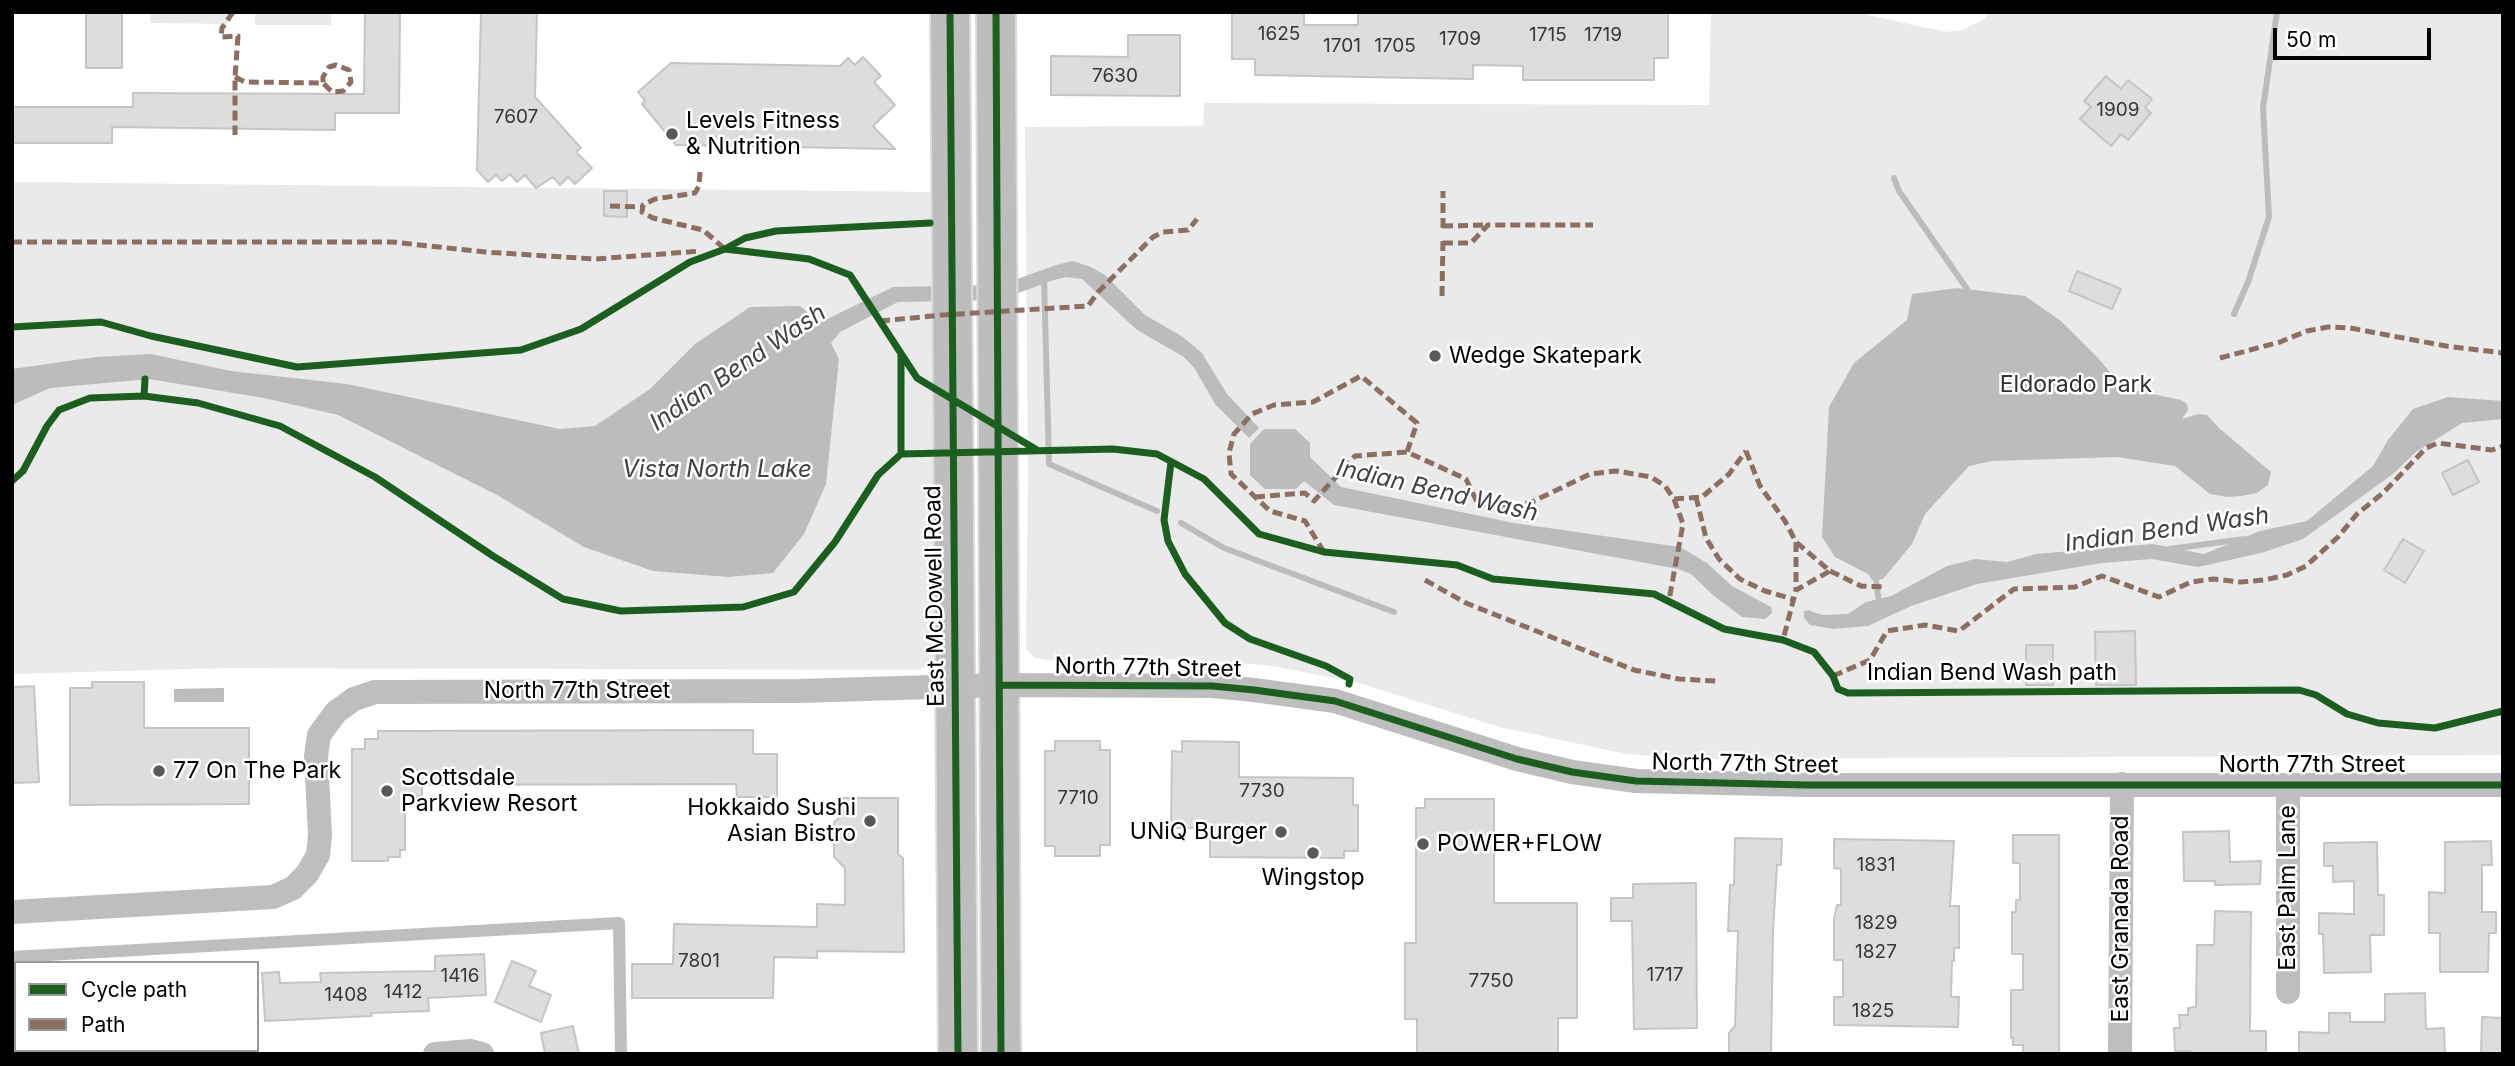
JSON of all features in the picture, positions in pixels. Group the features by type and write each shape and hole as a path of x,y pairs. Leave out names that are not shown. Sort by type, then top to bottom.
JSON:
{"main road":[{"name":"East McDowell Road","path":"950,12 958,1054"},
{"path":"996,12 1001,1054"}],"street":[{"name":"North 77th Street","path":"12,912 273,897 293,888 307,874 317,855 320,835 316,756 319,735 336,712 354,699 375,692 799,691 999,685 1212,686 1335,701 1517,759 1572,772 1636,781 1807,785 2503,785"},
{"name":"East Granada Road","path":"2120,1054 2122,784"},
{"name":"East Palm Lane","path":"2288,785 2288,992"},
{"path":"435,1054 482,1054"}],"lane":[{"path":"12,957 619,923 621,1054"}],"green space":[{"path":"150,12 227,12 227,24 150,23"},
{"path":"255,12 331,12 331,25 255,25"},
{"name":"Eldorado Park","path":"1711,12 1855,12 1946,32 1962,30 1983,20 1989,12 2503,12 2503,755 1696,759 1627,754 1499,727 1356,682 1266,665 1176,659 1049,660 1035,658 1026,649 1028,476 1025,127 1203,126 1204,103 1709,105"},
{"path":"12,182 935,192 936,651 932,661 917,670 227,668 12,674"}],"water":[{"name":"Vista North Lake","path":"1073,261 1105,275 1145,315 1183,337 1202,353 1227,394 1259,428 1249,438 1215,404 1195,369 1184,357 1137,330 1082,279 1066,277 1054,280 999,300 898,302 840,332 831,343 839,359 826,484 804,534 773,573 728,577 653,571 584,547 497,495 338,415 264,398 149,379 50,388 12,405 12,369 96,357 151,354 231,371 347,384 560,429 595,426 650,389 695,344 750,307 800,306 819,323 893,287 1001,285"},
{"path":"1957,288 2025,296 2061,321 2124,388 2181,400 2187,404 2188,410 2182,419 2198,414 2207,415 2271,472 2268,485 2257,493 2227,497 2210,494 2175,466 2117,457 1992,461 1969,466 1925,514 1912,544 1883,579 1872,580 1868,574 1835,557 1822,537 1829,407 1854,363 1907,320 1912,294"},
{"path":"2448,397 2503,401 2503,419 2462,423 2416,452 2393,474 2303,539 2261,553 2198,567 2151,559 2102,563 1977,584 1911,606 1868,626 1833,629 1810,625 1804,618 1804,611 1808,610 1822,615 1848,614 1866,602 1891,596 1947,566 1975,559 2007,562 2036,554 2153,544 2204,554 2260,531 2307,521 2373,466 2388,440 2413,409"},
{"path":"1264,429 1295,429 1310,443 1310,457 1341,487 1514,523 1680,547 1707,563 1732,586 1771,607 1772,613 1765,619 1742,617 1691,574 1678,569 1334,505 1304,481 1296,489 1265,489 1250,475 1250,444"},
{"path":"224,688 224,702 174,702 174,689"}],"building":[{"path":"86,12 122,12 122,68 86,68"},
{"path":"365,12 400,12 399,113 335,113 335,130 112,127 112,143 12,143 12,107 133,107 133,93 364,94"},
{"path":"481,12 537,12 535,97 581,148 576,152 592,168 575,184 568,177 560,185 553,177 536,188 525,175 517,182 510,174 502,181 496,175 488,182 477,170"},
{"path":"1232,12 1304,12 1304,25 1358,25 1358,12 1668,12 1668,58 1654,58 1654,80 1523,80 1523,66 1473,65 1473,79 1255,75 1255,59 1232,59"},
{"path":"1128,35 1180,35 1180,96 1051,95 1051,56 1128,57"},
{"path":"863,57 881,76 874,82 895,105 873,126 895,149 676,145 642,104 645,101 638,92 671,63 840,66 848,58 855,65"},
{"path":"2106,76 2121,89 2128,80 2152,99 2145,108 2151,113 2128,140 2121,134 2111,146 2080,119 2091,107 2084,101"},
{"path":"604,191 627,191 627,217 604,216"},
{"path":"2077,271 2121,289 2112,309 2069,291"},
{"path":"2468,460 2479,482 2453,495 2442,473"},
{"path":"2403,539 2424,551 2405,583 2384,570"},
{"path":"2135,631 2136,685 2096,685 2095,632"},
{"path":"2026,645 2053,645 2053,685 2026,685"},
{"name":"77 On The Park","path":"92,682 144,682 144,728 249,728 249,804 70,805 70,688 92,688"},
{"path":"34,686 39,782 12,783 12,687"},
{"name":"Scottsdale Parkview Resort","path":"753,730 753,754 777,754 777,797 737,797 736,784 422,785 422,796 405,796 405,850 400,850 400,857 388,857 388,861 352,861 352,749 365,749 365,739 378,739 378,731"},
{"path":"1055,741 1100,741 1100,750 1110,750 1110,845 1100,845 1100,856 1055,856 1055,846 1045,846 1045,751 1055,751"},
{"path":"1182,741 1239,742 1239,777 1353,778 1353,805 1358,805 1358,851 1344,851 1344,858 1210,857 1210,828 1171,828 1172,751 1182,752"},
{"path":"838,798 898,798 898,854 903,858 904,952 817,951 817,958 774,957 773,998 632,998 632,964 673,964 674,924 817,927 817,904 845,905 845,868 834,857 834,822 838,819"},
{"path":"1425,799 1494,799 1494,903 1577,903 1577,1018 1558,1018 1558,1054 1417,1054 1417,1019 1405,1019 1405,943 1416,943 1416,808 1425,808"},
{"path":"2229,831 2230,862 2261,861 2260,884 2215,885 2215,881 2184,881 2183,832"},
{"path":"2013,835 2059,835 2059,1054 2023,1054 2023,1045 2013,1045 2011,1038 2011,990 2023,990 2023,954 2012,954 2012,912 2016,912 2016,900 2020,900 2020,865 2013,863"},
{"path":"1735,838 1782,839 1781,865 1777,865 1773,931 1771,1054 1729,1054 1729,1033 1735,1026 1738,931 1728,931 1730,885 1734,885"},
{"path":"1834,839 1954,841 1950,906 1959,906 1959,948 1954,948 1951,997 1959,997 1958,1027 1834,1025 1834,997 1843,997 1843,960 1834,960 1834,919 1837,905 1841,905 1841,869 1834,868"},
{"path":"2491,841 2492,865 2482,865 2482,912 2496,912 2496,933 2489,933 2488,972 2440,972 2440,933 2429,933 2429,892 2445,893 2445,842"},
{"path":"2377,842 2378,895 2384,895 2384,935 2370,935 2371,972 2324,973 2323,934 2319,934 2319,913 2354,914 2354,881 2333,882 2333,866 2324,866 2324,843"},
{"path":"1696,883 1697,1028 1634,1029 1632,921 1611,921 1611,898 1633,898 1633,884"},
{"path":"2215,911 2251,912 2250,1031 2266,1031 2266,1054 2190,1054 2190,1051 2175,1051 2174,1028 2180,1028 2179,1015 2188,1015 2188,1008 2196,1007 2197,945 2214,945"},
{"path":"484,954 486,995 428,998 429,1011 265,1021 262,973 279,972 280,983 321,982 320,973 435,971 435,956"},
{"path":"512,961 536,971 529,986 551,995 541,1022 495,1002"},
{"path":"2425,993 2426,1029 2444,1028 2445,1054 2299,1054 2299,1032 2329,1033 2329,1013 2350,1013 2350,1022 2385,1022 2385,994"},
{"path":"2482,1017 2503,1018 2503,1054 2481,1054"},
{"path":"573,1026 579,1054 545,1054 541,1033"}],"waterway":[{"path":"2234,314 2248,282 2269,217 2263,108 2277,12"},
{"path":"1894,178 1899,191 1967,289"},
{"path":"1044,277 1049,464 1157,511"},
{"path":"1181,523 1224,548 1394,612"},
{"name":"Indian Bend Wash","path":"2169,549 2245,539"},
{"path":"1876,580 1879,604"}],"marked path":[{"path":"233,12 222,28 221,37 238,36 235,135"},
{"path":"235,77 245,82 323,83 323,77 329,67 336,65 349,70 351,82 343,91 332,92 323,83"},
{"path":"700,172 699,186 695,193 655,199 643,205 642,212 653,218 703,230 725,249"},
{"path":"1443,191 1443,228"},
{"path":"610,206 642,207"},
{"path":"880,321 1088,306 1098,292 1153,237 1163,232 1188,230 1197,219"},
{"path":"1443,226 1488,225"},
{"path":"1443,243 1471,243 1488,225 1593,225"},
{"path":"1442,296 1443,239"},
{"path":"12,242 392,242 485,252 595,259 701,251"},
{"path":"2220,358 2328,327 2350,328 2446,346 2503,353"},
{"path":"1324,552 1305,521 1270,511 1231,474 1229,453 1234,434 1252,414 1274,405 1313,402 1361,376 1417,423 1407,452 1466,479 1477,502 1488,505 1520,505 1532,502 1590,474 1616,471 1651,477 1665,486 1674,499 1683,524 1669,600"},
{"path":"1833,676 1870,660 1887,631 1925,625 1959,631 2014,589 2075,587 2102,576 2159,597 2191,582 2213,579 2241,582 2287,575 2306,566 2338,537 2357,514 2383,493 2426,448 2438,443 2492,450 2503,446"},
{"path":"1746,451 1760,486 1785,521 1796,542 1830,571 1796,590 1783,640"},
{"path":"1674,499 1702,497 1729,474 1746,451"},
{"path":"1255,497 1305,493 1314,501 1355,456 1407,452"},
{"path":"1696,497 1706,538 1719,559 1740,579 1765,591 1793,599"},
{"path":"1796,542 1796,590"},
{"path":"1830,571 1861,586 1886,587"},
{"path":"1425,580 1466,603 1634,670 1679,679 1716,681"}],"cycle path":[{"path":"950,12 958,1054"},
{"path":"996,12 1001,1054"},
{"path":"725,249 745,238 776,231 930,223"},
{"path":"12,327 101,322 151,336 297,367 521,350 581,329 690,262 725,249 809,259 850,275 917,378 1037,450"},
{"path":"901,354 901,454"},
{"name":"Indian Bend Wash path","path":"145,379 144,396 198,403 280,426 375,477 563,599 621,611 743,607 794,592 835,542 878,475 901,454 1113,449 1157,454 1204,479 1259,534 1324,552 1457,565 1493,579 1654,594 1724,629 1783,640 1814,652 1833,676 1838,689 1848,693 2299,690 2316,695 2347,714 2378,723 2435,728 2503,711"},
{"path":"12,481 23,471 47,426 59,410 90,398 144,396"},
{"path":"1171,462 1164,520 1168,541 1185,574 1225,623 1250,639 1326,666 1350,679 1349,684"},
{"path":"999,685 1212,686 1335,701 1517,759 1572,772 1636,781 1807,785 2503,785"}],"place":[{"name":"Levels Fitness & Nutrition","path":"672,134"},
{"name":"Wedge Skatepark","path":"1435,356"},
{"name":"77 On The Park","path":"159,771"},
{"name":"Scottsdale Parkview Resort","path":"387,791"},
{"name":"Hokkaido Sushi Asian Bistro","path":"870,821"},
{"name":"UNiQ Burger","path":"1281,832"},
{"name":"POWER+FLOW","path":"1423,844"},
{"name":"Wingstop","path":"1313,853"}]}
